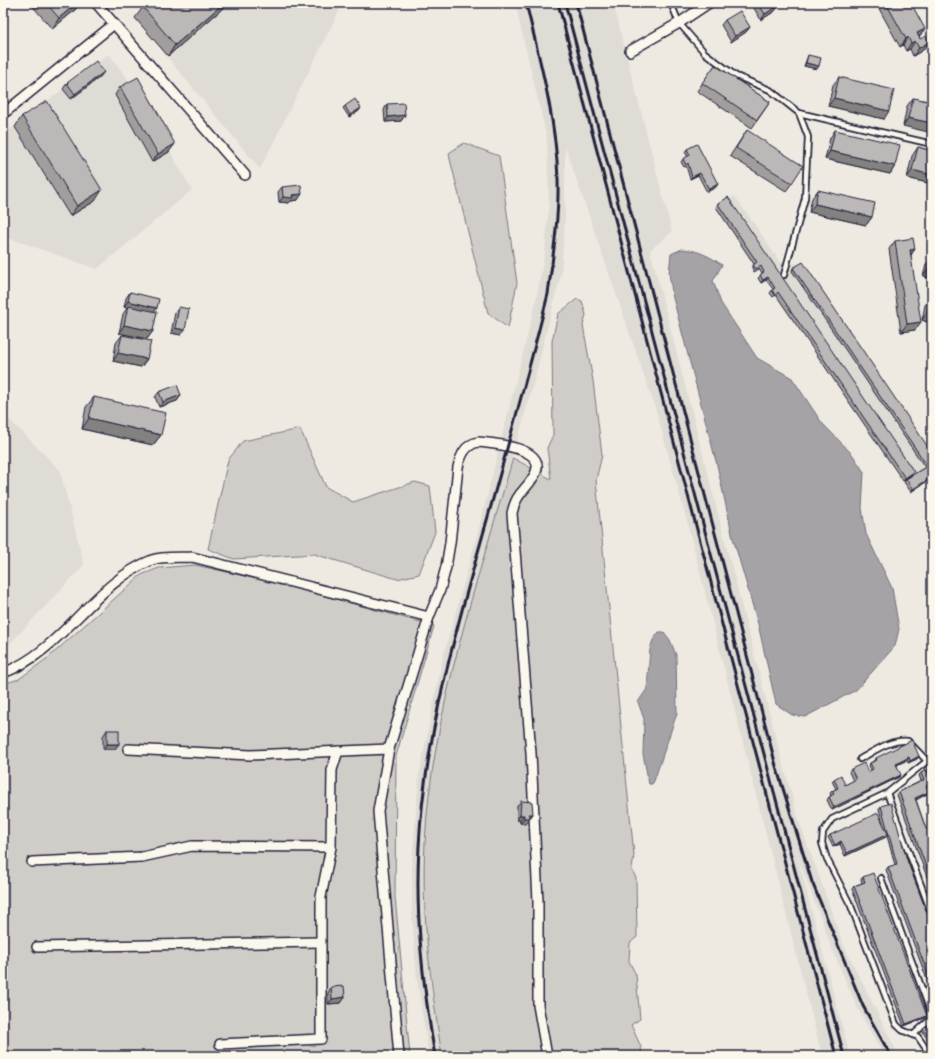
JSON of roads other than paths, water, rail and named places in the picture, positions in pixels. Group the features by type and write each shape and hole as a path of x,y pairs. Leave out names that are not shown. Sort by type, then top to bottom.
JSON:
{"street":[{"path":"96,3 245,175"},
{"path":"630,51 679,23 709,3"},
{"path":"3,114 114,24"},
{"path":"399,1056 378,811 389,749 429,617 440,590 446,567 458,467 461,455 472,443 478,442 524,450 536,461 537,468 534,476 520,493 512,513 532,754 538,901 538,1005 547,1056"},
{"path":"3,673 14,669 44,651 95,599 130,572 154,560 192,557 429,617"},
{"path":"128,749 251,755 389,749"},
{"path":"220,1044 321,1039 320,897 331,847 332,770 338,751"},
{"path":"32,862 142,857 192,846 331,847"},
{"path":"37,947 320,942"}],"lane":[{"path":"671,3 679,23 711,58 736,76 770,90 799,113 932,144"},
{"path":"784,275 805,198 808,137 799,113"},
{"path":"860,759 888,744 900,740 908,741 927,761"},
{"path":"931,1056 918,1037 902,1030 896,1024 851,906 827,860 822,843 823,832 832,819 887,793 932,757"},
{"path":"887,793 932,915"},
{"path":"881,878 932,1017 913,1035"}],"railway":[{"path":"435,1056 421,951 418,899 419,846 426,773 432,737 457,629 548,294 557,223 557,157 551,112 526,3"},
{"path":"558,3 836,1056"},
{"path":"565,3 844,1056"},
{"path":"576,3 776,766 812,882 863,1006 891,1056"}]}
